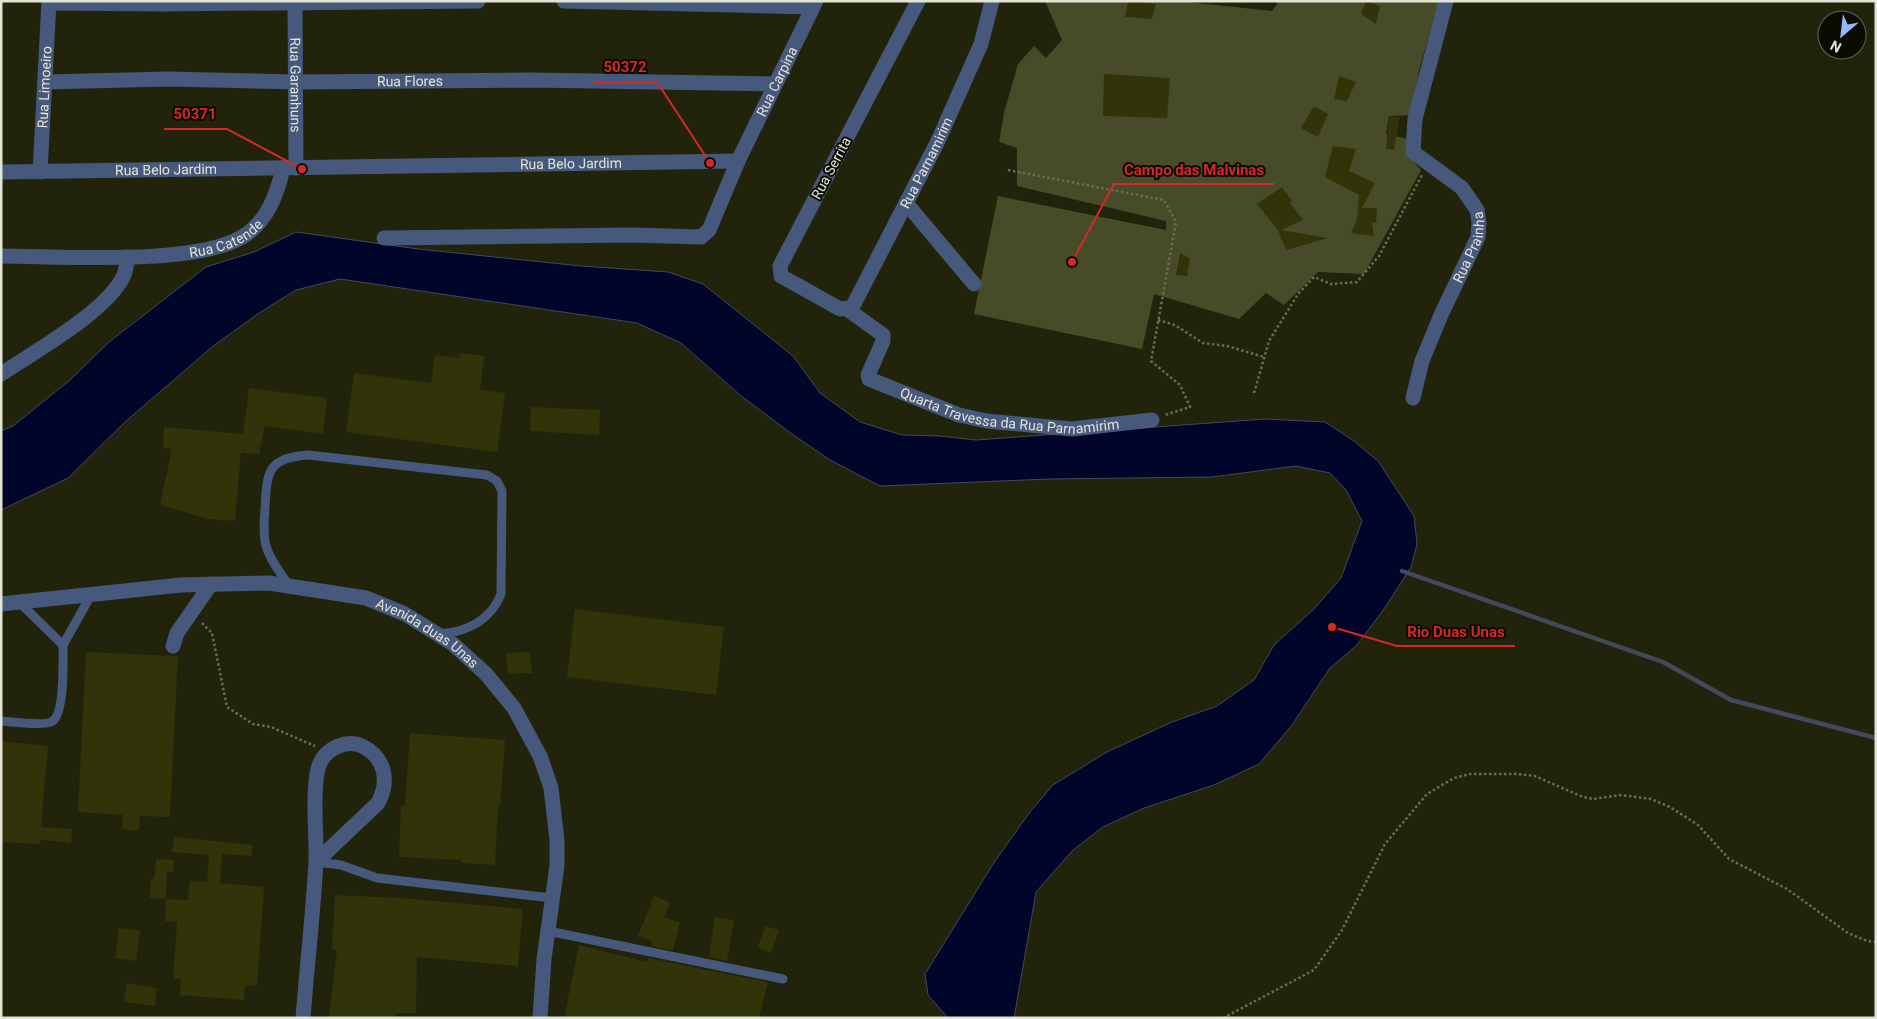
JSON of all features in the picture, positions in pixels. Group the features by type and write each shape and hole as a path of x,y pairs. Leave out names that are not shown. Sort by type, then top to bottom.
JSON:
{"street":[{"path":"49,2 162,4 478,1"},
{"path":"564,1 815,4"},
{"name":"Rua Serrita","path":"843,309 781,276 780,266 918,1"},
{"name":"Rua Parnamirim","path":"843,309 855,302 937,143 973,64 992,1"},
{"name":"Rua Prainha","path":"1413,398 1422,362 1478,237 1479,222 1477,210 1462,188 1413,152 1415,119 1446,1"},
{"name":"Rua Limoeiro","path":"40,172 49,2"},
{"name":"Rua Garanhuns","path":"290,168 297,82 295,2"},
{"name":"Rua Carpina","path":"738,161 815,4"},
{"name":"Rua Flores","path":"45,82 168,79 297,82 531,80 775,84"},
{"path":"384,238 632,235 697,238 710,230 738,161"},
{"name":"Rua Belo Jardim","path":"1,172 738,161"},
{"name":"Rua Catende","path":"1,256 128,256 209,249 228,244 243,237 256,227 271,206 290,168"},
{"path":"906,203 974,284"},
{"path":"1,374 70,328 103,301 121,280 128,256"},
{"name":"Quarta Travessa da Rua Parnamirim","path":"843,309 882,335 883,341 868,375 869,379 959,415 987,422 1072,429 1152,420"},
{"name":"Avenida duas Unas","path":"1,604 181,585 268,583 366,598 405,614 453,644 486,674 514,708 540,756 551,788 556,818 557,866 548,931 540,1018"},
{"path":"173,646 177,633 211,584"},
{"path":"303,1018 316,862 317,780 320,763 327,752 341,744 358,744 370,750 382,764 385,777 383,794 378,803 316,862"}],"lane":[{"path":"289,586 272,560 266,545 264,525 267,478 279,461 289,456 308,455 487,475 497,481 502,491 501,594 496,606 472,627 453,633 437,634"},
{"path":"1,721 51,723 58,718 61,707 64,645 91,595"},
{"path":"19,602 64,645"},
{"path":"316,862 341,865 376,878 552,898"},
{"path":"548,931 784,979"}],"path":[{"path":"1254,393 1269,341 1298,294 1314,278 1331,284 1357,282 1379,256 1428,163"},
{"path":"1008,170 1164,200 1176,222 1151,361 1180,385 1190,407 1152,420"},
{"path":"1158,320 1175,325 1203,343 1226,346 1264,357"},
{"path":"191,612 212,632 227,706 253,724 270,727 327,752"},
{"path":"1223,1018 1314,970 1342,930 1385,844 1427,794 1454,778 1470,774 1525,774 1535,776 1583,797 1593,799 1634,796 1658,802 1670,807 1698,825 1729,859 1787,889 1848,934 1867,941 1876,942"}],"green space":[{"path":"1045,1 1178,1 1272,11 1279,1 1439,1 1419,70 1411,115 1389,116 1386,134 1408,139 1409,156 1421,170 1364,274 1318,272 1284,305 1266,293 1239,319 1154,294 1142,349 974,314 998,196 1166,230 1166,221 1017,186 1017,148 999,142 1004,113 1018,64 1034,46 1046,58 1062,40"}],"water":[{"path":"296,232 418,249 581,266 668,272 703,284 793,356 820,393 860,422 902,435 976,440 1265,419 1325,422 1354,441 1378,461 1414,516 1417,544 1411,567 1384,609 1356,646 1330,668 1292,725 1259,764 1214,785 1144,808 1103,827 1073,850 1036,892 1014,1018 948,1018 928,995 925,974 995,861 1030,812 1053,785 1107,752 1172,722 1217,706 1254,680 1274,645 1314,609 1341,578 1362,521 1346,490 1330,473 1296,466 1212,477 1049,479 880,486 830,460 792,434 740,395 681,343 637,323 340,279 296,290 259,313 212,347 125,422 68,478 1,510 1,431 13,426 70,380 109,342 206,267 254,252"}],"building":[{"path":"1128,1 1156,4 1152,19 1125,17"},
{"path":"1366,1 1380,6 1376,24 1361,14"},
{"path":"1104,74 1170,78 1167,118 1103,116"},
{"path":"1339,76 1356,82 1347,101 1334,99"},
{"path":"1314,106 1328,114 1318,137 1301,128"},
{"path":"1389,116 1400,117 1394,150 1386,149"},
{"path":"1333,146 1356,149 1349,171 1375,183 1362,208 1377,208 1376,223 1372,222 1374,236 1351,233 1357,220 1359,195 1325,177"},
{"path":"1282,187 1292,201 1289,202 1303,220 1281,230 1328,238 1286,250 1278,230 1257,204"},
{"path":"1180,253 1190,258 1187,276 1176,275"},
{"path":"460,353 484,356 480,390 505,393 497,452 346,432 354,373 431,383 435,355 459,358"},
{"path":"249,388 327,398 323,434 265,426 259,454 241,453 235,521 208,519 160,505 172,449 163,448 164,427 243,434"},
{"path":"531,407 600,410 599,435 530,431"},
{"path":"575,609 724,627 716,695 567,677"},
{"path":"86,652 178,656 170,817 140,816 139,831 122,829 123,815 78,812"},
{"path":"530,652 532,673 508,674 506,653"},
{"path":"410,733 505,740 500,806 498,805 495,865 461,863 461,860 399,857 401,806 405,806"},
{"path":"1,741 48,746 41,827 72,829 71,843 40,840 40,844 1,842"},
{"path":"174,837 252,845 252,856 222,854 220,883 264,887 257,986 245,985 244,1000 180,995 181,979 173,979 177,922 165,921 166,899 188,900 190,881 207,882 209,855 172,852"},
{"path":"156,859 174,860 173,872 167,872 166,899 150,898 151,878 154,879"},
{"path":"335,895 401,898 523,909 518,966 417,957 416,1013 396,1013 396,1018 329,1018 337,950 332,949"},
{"path":"654,896 670,902 664,918 680,922 673,950 650,946 652,941 638,936"},
{"path":"715,917 734,920 727,961 709,957"},
{"path":"765,926 779,930 771,953 758,948"},
{"path":"119,928 140,931 136,961 115,958"},
{"path":"579,945 647,962 648,958 768,982 759,1018 564,1018"},
{"path":"127,983 157,988 155,1006 124,1002"}],"waterway":[{"path":"1402,571 1663,662 1731,700 1876,738"}],"place":[{"name":"50372","path":"710,163"},
{"name":"50371","path":"302,169"},
{"name":"Campo das Malvinas","path":"1072,262"},
{"name":"Rio Duas Unas","path":"1332,627"}]}
